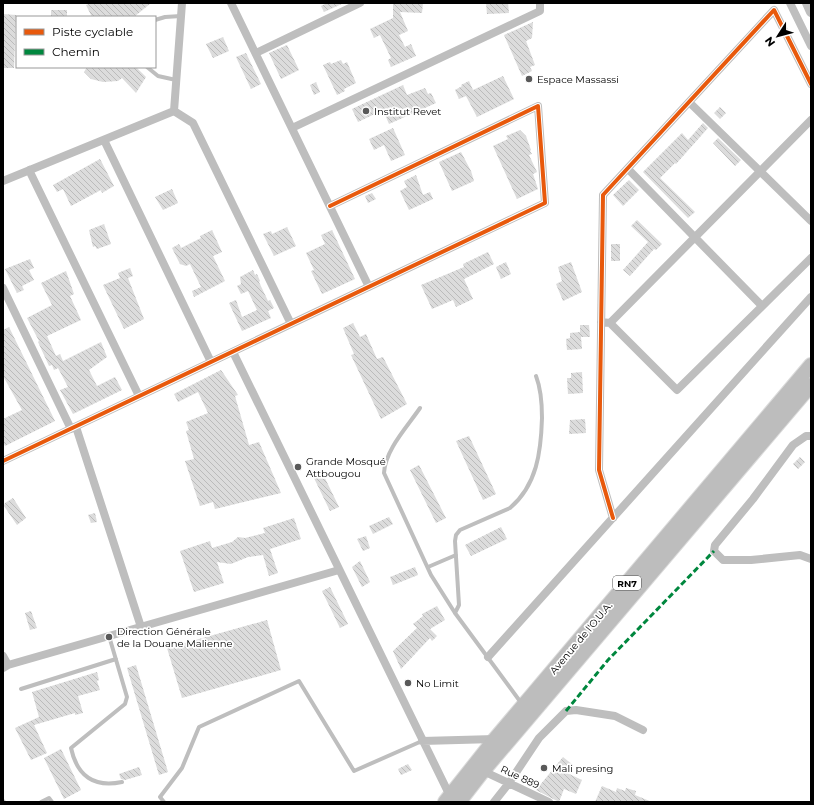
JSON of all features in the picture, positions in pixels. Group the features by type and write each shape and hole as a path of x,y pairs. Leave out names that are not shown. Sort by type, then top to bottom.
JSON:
{"highway":[{"name":"Avenue de l'O.U.A.","path":"451,800 495,739 811,364"},
{"name":"Avenue de l'O.U.A.","path":"451,800 483,771 811,385"}],"street":[{"path":"174,111 182,3"},
{"path":"231,3 369,287"},
{"path":"256,53 360,3"},
{"path":"292,128 540,10 540,3"},
{"path":"790,3 811,46"},
{"path":"807,3 811,12"},
{"path":"613,518 599,470 603,195 774,10 811,84"},
{"path":"689,102 811,221"},
{"path":"4,458 73,428 545,203 538,106 330,206"},
{"path":"3,181 174,111"},
{"path":"174,111 193,123 290,324"},
{"path":"610,323 811,120"},
{"path":"104,140 211,362"},
{"path":"628,168 762,306"},
{"path":"29,170 139,396"},
{"path":"602,322 610,323 677,390 811,258"},
{"path":"3,288 73,428 141,627"},
{"path":"488,657 811,297"},
{"path":"233,352 451,800"},
{"path":"811,436 806,436 793,445 753,499 715,545 714,551 723,560 751,560 800,555 811,559"},
{"path":"3,656 5,667 339,570"},
{"path":"494,802 509,783 539,738 566,711 576,710 615,716 643,730"},
{"path":"422,741 495,739"},
{"name":"Rue 889","path":"483,771 549,802"}],"lane":[{"path":"156,20 165,17 181,16"},
{"path":"148,68 158,76 176,80"},
{"path":"455,613 459,605 455,541 456,535 460,530 510,508 527,488 540,456 542,439 542,405 540,385 536,376"},
{"path":"420,408 405,428 384,462 384,474 428,568 455,613 523,706"},
{"path":"428,568 456,556"},
{"path":"109,636 127,697 125,704 71,748 72,756 85,776 94,782 106,785 122,782"},
{"path":"21,689 116,659"},
{"path":"164,802 160,797 182,768 199,727 299,681 354,770 422,741"},
{"path":"41,802 49,798 52,802"}],"building":[{"path":"91,3 151,3 135,16 92,16 86,5"},
{"path":"327,3 344,3 324,12 321,6"},
{"path":"393,3 423,3 422,13 400,12 408,31 399,35 405,47 411,44 416,56 391,67 388,60 391,58 380,35 374,38 370,29 393,18"},
{"path":"486,3 508,3 509,13 487,14"},
{"path":"51,10 67,10 67,16 51,16"},
{"path":"3,14 16,15 14,68 3,68"},
{"path":"533,22 532,38 526,41 535,65 530,67 532,71 522,76 504,35"},
{"path":"223,37 229,51 213,58 206,44"},
{"path":"287,45 299,70 281,79 269,53"},
{"path":"246,53 261,84 251,89 236,57"},
{"path":"341,60 343,64 347,62 356,83 344,89 345,91 337,95 323,65"},
{"path":"86,68 137,68 146,77 136,93 122,78 118,81 103,82 91,79 84,72"},
{"path":"503,76 514,99 477,117 466,96 459,99 455,90 469,81 473,90"},
{"path":"316,82 320,92 314,95 310,85"},
{"path":"403,85 407,95 425,88 428,94 431,93 436,103 389,124 383,110 358,122 352,109"},
{"path":"720,107 726,113 720,119 714,113"},
{"path":"703,123 708,128 676,164 675,163 660,178 695,212 688,218 643,172 682,133 688,140"},
{"path":"393,128 405,155 391,161 384,145 374,150 369,139"},
{"path":"520,130 526,136 531,150 530,151 532,154 529,155 537,172 533,174 538,189 517,199 493,146 508,139 506,136"},
{"path":"718,138 741,160 735,166 713,143"},
{"path":"461,152 471,171 474,181 452,191 439,162"},
{"path":"100,159 114,186 102,193 101,190 71,206 63,189 57,192 53,185"},
{"path":"416,175 423,195 430,192 433,199 409,210 400,191 407,187 404,181"},
{"path":"629,180 639,190 623,206 613,195"},
{"path":"172,189 178,203 163,210 155,197"},
{"path":"372,193 376,199 368,203 365,196"},
{"path":"637,220 662,244 656,250 654,249 630,276 623,270 648,242 631,226"},
{"path":"104,224 111,244 97,249 95,246 93,247 89,230"},
{"path":"287,227 296,246 274,256 263,234 271,231 272,234"},
{"path":"212,230 222,252 213,256 225,281 194,297 192,291 201,287 190,264 186,266 180,264 172,248 179,244 181,248 201,238 200,236"},
{"path":"332,230 355,279 322,294 311,271 314,270 306,253 325,244 321,235"},
{"path":"611,244 620,244 620,261 611,261"},
{"path":"488,252 494,264 464,279 473,299 456,307 453,300 432,309 421,285 464,267 463,264"},
{"path":"30,259 34,268 29,270 34,280 22,286 24,290 17,293 5,269"},
{"path":"506,262 511,274 501,279 496,267"},
{"path":"571,262 582,292 563,301 556,284 562,281 558,267"},
{"path":"130,268 133,276 128,278 144,319 124,329 103,285 120,278 118,273"},
{"path":"253,270 255,275 257,274 268,301 270,300 274,308 268,311 271,318 242,331 229,303 236,300 242,317 257,310 248,291 241,294 237,286 241,284 240,277"},
{"path":"66,271 74,294 70,296 81,320 47,336 56,356 60,354 63,361 101,342 107,357 89,370 97,386 115,377 122,390 73,414 60,390 68,387 58,368 54,370 52,365 49,366 38,342 39,341 27,318 52,305 41,283"},
{"path":"353,323 360,337 366,334 377,359 383,357 407,404 381,419 351,355 354,354 343,328"},
{"path":"580,325 589,325 590,337 581,337 582,349 567,350 566,339 570,338 570,333 580,332"},
{"path":"9,327 55,421 5,446 3,442 3,419 22,410 3,376 3,330"},
{"path":"221,370 238,395 235,396 249,445 259,442 281,493 215,509 213,502 200,506 185,461 194,459 186,431 189,430 186,422 208,413 198,392 178,402 174,394"},
{"path":"582,372 583,393 568,394 567,378 571,378 571,373"},
{"path":"585,419 586,433 569,434 570,420"},
{"path":"469,436 496,494 483,500 456,441"},
{"path":"800,457 805,462 798,469 793,464"},
{"path":"419,465 446,518 436,523 410,470"},
{"path":"321,470 339,507 330,511 312,474"},
{"path":"13,498 26,518 17,525 4,506 5,503"},
{"path":"95,513 97,522 91,523 88,515"},
{"path":"389,517 393,524 373,534 369,526"},
{"path":"294,518 301,539 270,549 278,573 269,576 263,555 248,557 231,564 217,562 224,583 194,592 180,551 210,541 212,548 232,542 238,537 245,538 265,533 263,528"},
{"path":"501,527 507,539 471,556 465,545"},
{"path":"366,536 370,548 363,551 357,539"},
{"path":"360,561 370,582 362,587 352,567"},
{"path":"415,567 418,575 393,585 390,577"},
{"path":"330,587 348,624 340,628 322,591"},
{"path":"437,606 445,620 430,629 437,636 432,641 430,638 401,669 393,651 417,628 413,624 423,616 422,614"},
{"path":"31,611 37,628 30,630 25,613"},
{"path":"267,620 281,670 182,698 167,648"},
{"path":"136,665 168,772 159,775 127,668"},
{"path":"97,672 99,680 97,681 100,690 78,696 83,713 75,715 75,713 34,725 47,753 31,760 15,728 39,717 32,692"},
{"path":"61,749 81,790 64,799 44,758"},
{"path":"563,757 573,765 567,773 582,780 576,794 564,789 559,802 536,790"},
{"path":"408,764 412,770 401,775 398,769"},
{"path":"139,767 142,775 125,780 121,779 119,774"},
{"path":"602,786 616,792 617,788 625,791 626,788 636,791 635,795 652,802 595,802"}],"marked path":[{"path":"566,711 608,660 714,551"}],"cycle path":[{"path":"613,518 599,470 603,195 774,10 811,84"},
{"path":"3,461 545,203 538,106 330,206"}],"place":[{"name":"Espace Massassi","path":"529,79"},
{"name":"Institut Revet","path":"366,111"},
{"name":"Grande Mosqué Attbougou","path":"298,467"},
{"name":"Direction Générale de la Douane Malienne","path":"109,637"},
{"name":"No Limit","path":"408,683"},
{"name":"Mali presing","path":"544,768"}]}
